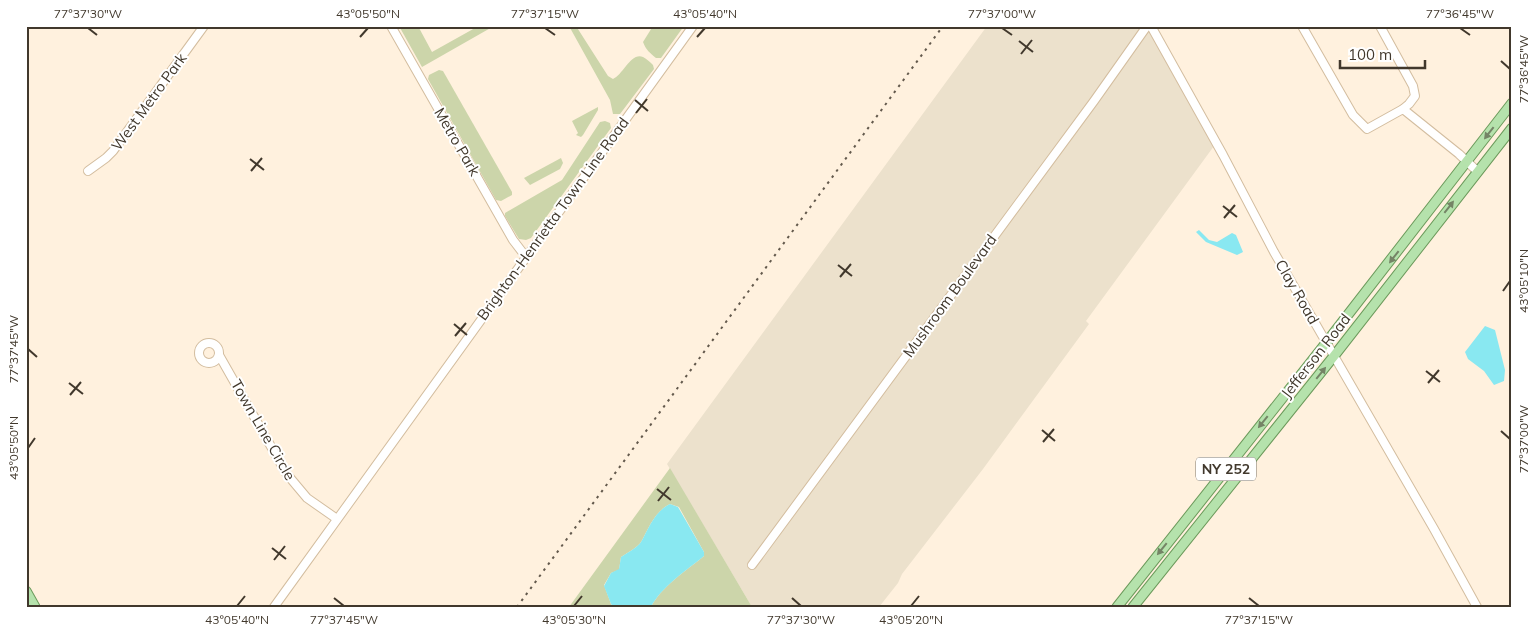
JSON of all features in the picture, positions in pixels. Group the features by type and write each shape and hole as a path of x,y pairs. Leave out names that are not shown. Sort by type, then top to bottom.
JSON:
{"main road":[{"name":"Jefferson Road","path":"1116,607 1326,343 1512,104"},
{"name":"Jefferson Road","path":"1133,607 1334,356 1512,128"},
{"path":"26,591 35,607"}],"street":[{"name":"West Metro Park","path":"88,172 113,151 204,26"},
{"name":"Metro Park","path":"391,26 513,240 526,257"},
{"name":"Brighton-Henrietta Town Line Road","path":"274,607 693,26"},
{"name":"Mushroom Boulevard","path":"752,565 1094,101 1146,26"},
{"name":"Clay Road","path":"1151,26 1274,252 1477,607"},
{"path":"1302,26 1353,115 1367,129 1402,109 1415,96 1413,86 1380,26"},
{"path":"1402,109 1439,137 1477,171"},
{"name":"Town Line Circle","path":"219,355 286,473 307,498 337,519"}],"shaded area":[{"path":"987,26 1146,26 1214,146 1086,321 1089,324 879,607 752,607 667,464"}],"green space":[{"path":"399,26 418,26 432,52 475,28 475,26 494,26 422,67"},
{"path":"569,26 576,26 608,76 613,79 631,61 639,56 653,65 654,69 620,114 613,114 610,100"},
{"path":"653,26 684,26 661,58 656,58 652,55 643,42"},
{"path":"439,70 443,71 512,192 512,195 501,201 496,200 428,79 429,75"},
{"path":"598,107 583,135 581,137 576,135 578,133 572,121"},
{"path":"600,122 610,123 611,128 531,238 526,240 519,239 505,213 562,180"},
{"path":"561,158 563,163 560,169 530,185 524,178"},
{"path":"670,468 752,607 651,607 668,586 704,556 704,552 679,507 670,504 664,507 656,516 641,542 621,557 619,570 611,573 604,585 614,607 569,607"}],"water":[{"path":"1199,230 1209,240 1217,242 1232,233 1236,235 1243,252 1237,255 1206,242 1196,232"},
{"path":"1485,326 1495,330 1505,370 1504,381 1494,385 1484,371 1468,359 1465,352"},
{"path":"670,504 678,507 704,552 704,556 668,586 651,607 614,607 604,586 611,573 619,569 621,557 641,542 652,521 664,507"}],"railway":[{"path":"517,607 943,26"}]}
